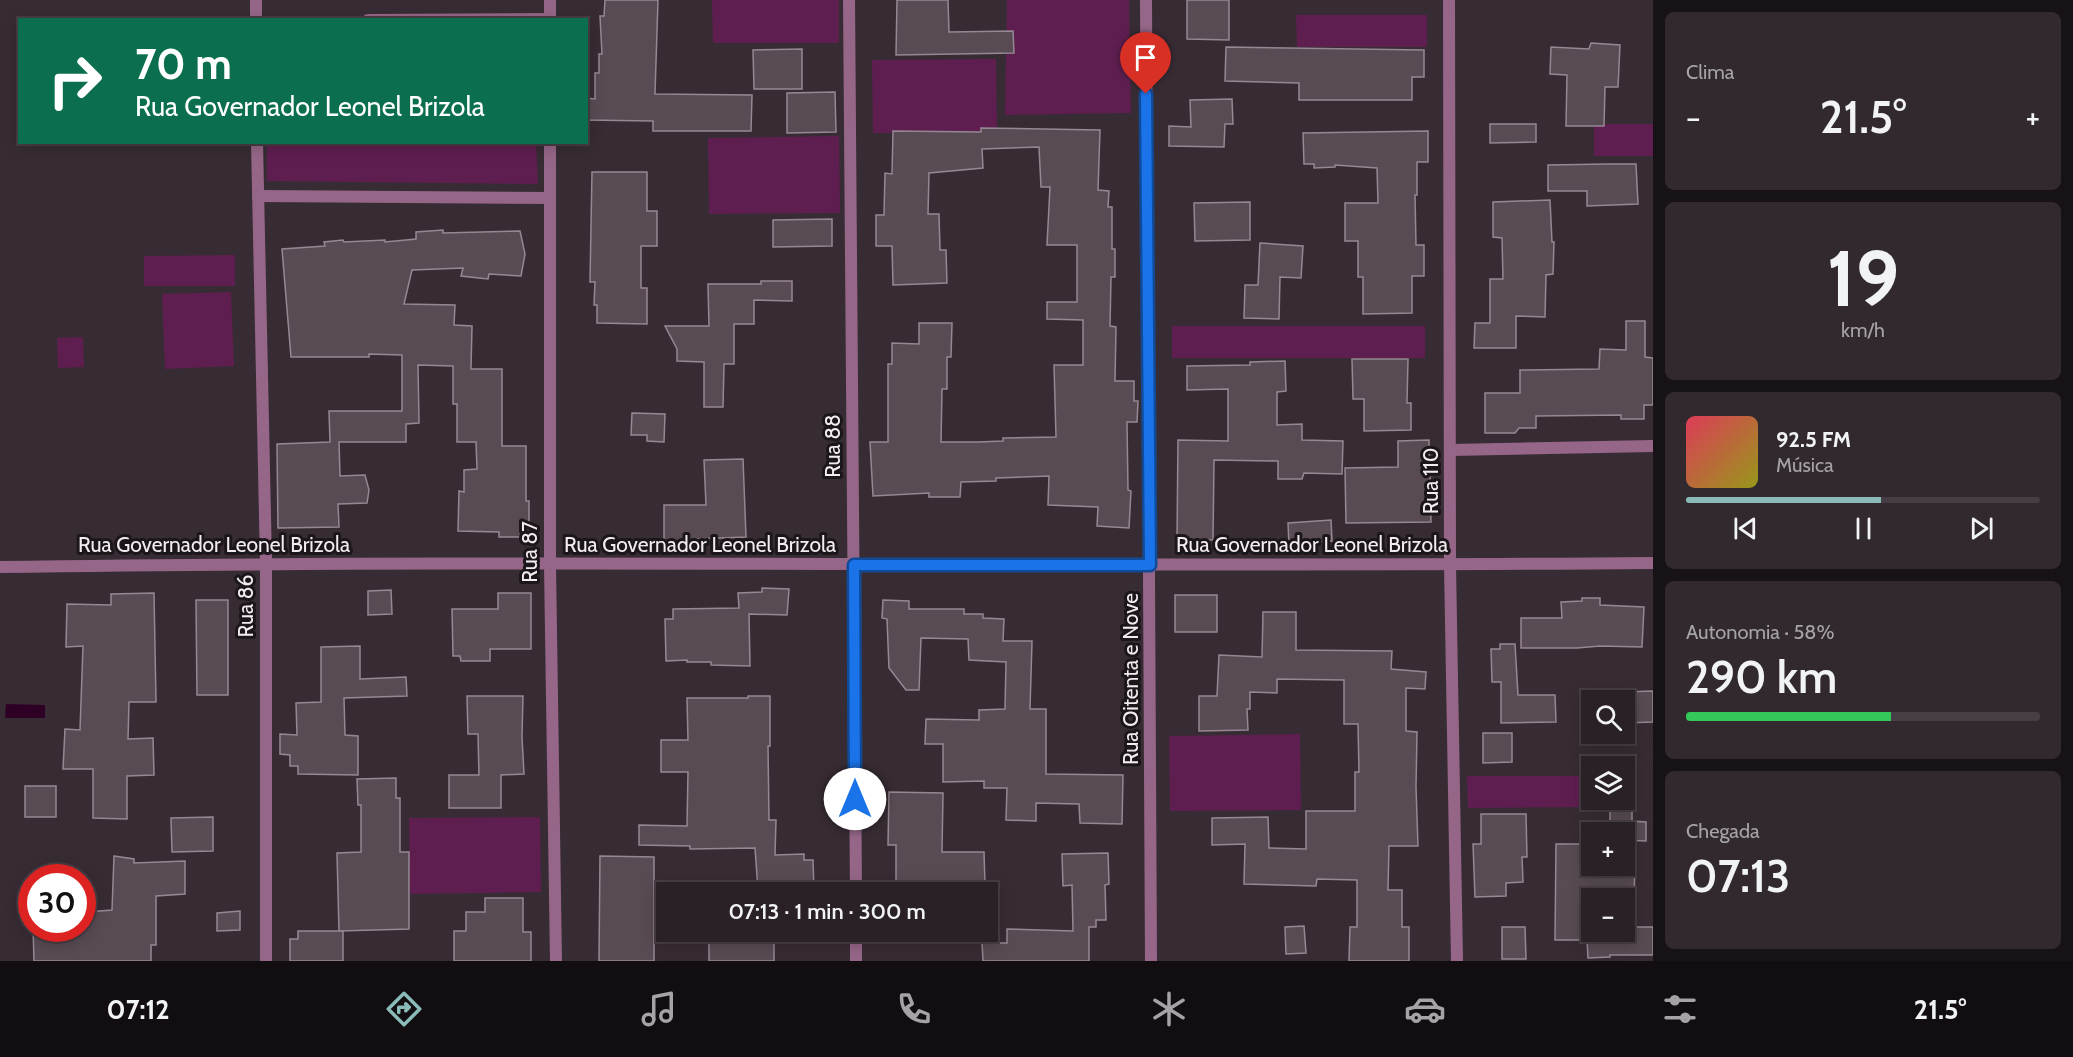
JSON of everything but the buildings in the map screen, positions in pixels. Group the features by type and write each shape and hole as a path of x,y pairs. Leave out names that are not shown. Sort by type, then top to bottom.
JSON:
{"street":[{"path":"256,0 256,18"},
{"path":"550,0 550,18"},
{"name":"Rua 88","path":"849,0 856,882"},
{"name":"Rua Oitenta e Nove","path":"1146,0 1151,961"},
{"name":"Rua 110","path":"1449,0 1450,565 1457,961"},
{"name":"Rua 86","path":"257,144 266,563 266,961"},
{"name":"Rua 87","path":"550,144 550,565 556,961"},
{"path":"258,196 550,198"},
{"path":"1450,450 1653,446"},
{"name":"Rua Governador Leonel Brizola","path":"0,567 266,563 1450,565 1653,562"},
{"path":"856,942 856,961"}],"shaded area":[{"path":"712,0 839,0 839,43 713,43"},
{"path":"1007,0 1129,0 1131,113 1005,115"},
{"path":"1296,15 1427,15 1427,47 1297,47"},
{"path":"996,59 997,132 873,133 872,60"},
{"path":"1594,124 1653,124 1653,156 1594,156"},
{"path":"839,136 840,213 709,214 708,138"},
{"path":"267,144 536,144 538,184 267,181"},
{"path":"235,255 235,286 144,286 144,256"},
{"path":"231,292 234,366 165,369 162,294"},
{"path":"1172,326 1425,326 1425,358 1172,358"},
{"path":"83,337 84,367 58,368 57,338"},
{"path":"6,704 45,705 45,718 5,718"},
{"path":"1300,734 1301,810 1170,811 1169,736"},
{"path":"1467,776 1581,776 1581,807 1468,808"},
{"path":"540,817 541,892 410,894 409,818"}],"route":[{"path":"855,799 854,565 1150,565 1146,94"}]}
